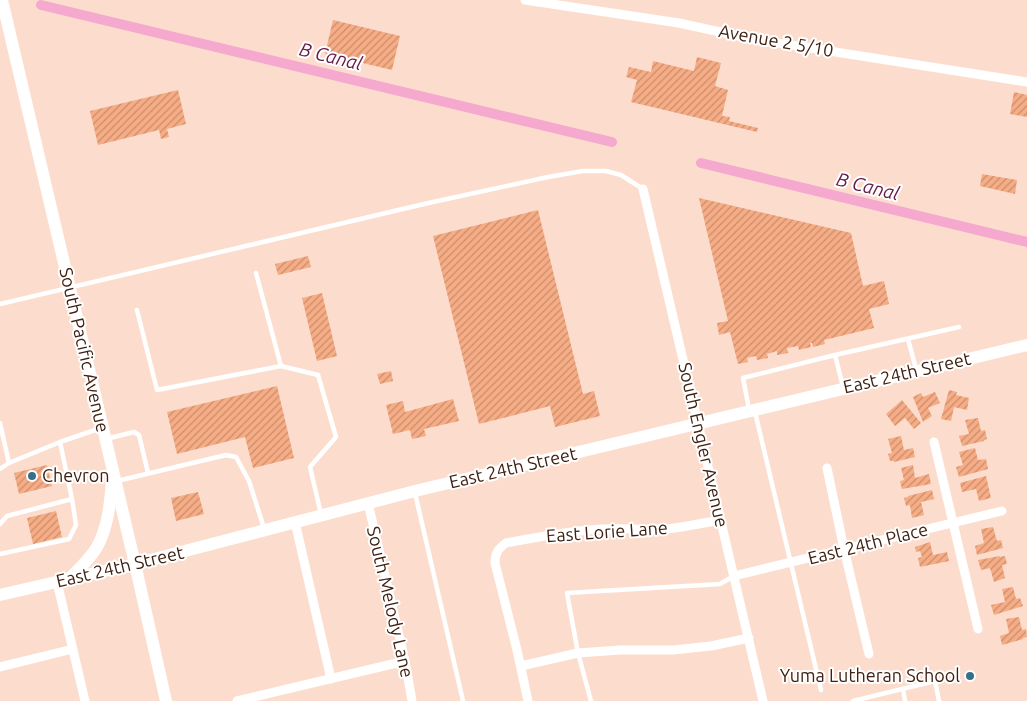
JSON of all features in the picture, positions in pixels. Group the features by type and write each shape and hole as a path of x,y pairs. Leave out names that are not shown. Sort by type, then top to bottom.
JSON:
{"main road":[{"name":"South Pacific Avenue","path":"2,0 166,701"},
{"name":"East 24th Street","path":"0,595 135,564 415,491 1027,345"},
{"path":"63,580 89,558 97,546 104,530 114,477"}],"street":[{"name":"Avenue 2 5/10","path":"525,0 679,23 752,39 1027,82"},
{"name":"South Engler Avenue","path":"643,189 763,701"},
{"path":"934,442 978,629"},
{"path":"827,468 869,654"},
{"name":"South Melody Lane","path":"368,503 405,661 412,701"},
{"name":"East 24th Place","path":"734,576 1002,511"},
{"name":"East Lorie Lane","path":"521,666 495,563 496,551 506,543 551,534 603,529 666,529 720,520"},
{"path":"295,522 331,679"},
{"path":"63,580 73,650 85,701"},
{"path":"528,701 521,666 578,653 620,650 673,650 712,646 748,638"},
{"path":"0,667 73,650"},
{"path":"237,701 405,661"}],"lane":[{"path":"0,304 424,204 548,177 583,171 606,171 621,175 643,189"},
{"path":"256,273 281,366"},
{"path":"137,310 157,390 281,366 318,375 336,438 310,467 321,515"},
{"path":"821,690 743,378 959,327"},
{"path":"908,339 916,371"},
{"path":"835,355 843,389"},
{"path":"0,423 10,463"},
{"path":"0,469 60,442 104,433 134,432 139,435 148,473"},
{"path":"0,554 69,539 76,525 60,442"},
{"path":"114,477 148,473 226,455 236,457 249,481 265,530"},
{"path":"415,491 462,701"},
{"path":"0,524 7,516 72,499"},
{"path":"591,701 578,653 567,593 720,584 734,576"},
{"path":"853,701 935,681 939,701"},
{"path":"903,689 905,701"}],"building":[{"path":"333,20 400,36 392,70 325,54"},
{"path":"697,57 721,63 715,86 728,90 722,116 730,117 729,121 758,128 757,132 631,102 637,80 626,77 629,67 651,72 653,61 694,71"},
{"path":"178,90 186,124 167,129 169,137 161,139 159,130 98,145 90,111"},
{"path":"1014,92 1027,95 1027,117 1010,114"},
{"path":"982,174 1017,180 1015,194 980,186"},
{"path":"699,198 851,233 863,286 884,281 889,304 869,309 874,328 824,340 825,344 813,347 812,343 810,343 811,347 799,350 798,346 787,348 788,353 777,355 777,351 767,354 768,358 757,360 756,356 747,358 748,362 738,364 730,332 719,335 717,323 728,321"},
{"path":"538,210 583,394 594,391 600,416 555,427 550,406 479,424 433,236"},
{"path":"308,256 311,267 278,275 275,264"},
{"path":"322,293 337,356 317,361 302,298"},
{"path":"391,371 393,381 380,384 377,374"},
{"path":"277,386 294,458 253,468 245,437 177,454 167,412"},
{"path":"949,390 957,392 956,395 969,398 967,410 954,407 951,421 941,419"},
{"path":"935,392 940,403 928,408 932,416 923,422 913,397 921,393 923,397"},
{"path":"453,399 459,421 424,429 426,436 412,439 410,430 393,434 386,405 403,401 405,412"},
{"path":"902,400 921,423 914,429 905,418 895,426 886,414"},
{"path":"978,418 981,431 985,430 987,439 962,446 959,436 969,434 965,420"},
{"path":"901,436 904,450 913,448 915,457 894,462 890,461 888,454 892,453 888,439"},
{"path":"975,448 978,460 986,459 988,469 959,477 956,467 963,465 959,452"},
{"path":"47,465 52,486 19,494 14,473"},
{"path":"913,465 915,478 929,474 931,484 902,489 900,481 904,480 901,468"},
{"path":"986,476 991,498 979,501 976,489 962,492 960,483"},
{"path":"932,490 934,499 921,502 924,515 912,518 910,505 906,506 904,498"},
{"path":"198,492 204,514 176,521 171,498"},
{"path":"56,511 62,537 33,544 27,518"},
{"path":"993,527 997,541 1001,540 1003,548 977,555 975,546 984,543 981,529"},
{"path":"930,542 933,555 947,552 949,561 920,567 918,558 922,557 920,551 916,552 915,547"},
{"path":"1005,556 1007,564 1002,565 1005,578 994,582 990,568 981,570 978,560"},
{"path":"1013,587 1016,599 1020,598 1023,606 994,615 991,605 1005,602 1002,589"},
{"path":"1019,617 1022,630 1026,629 1027,637 1002,645 1000,636 1009,633 1006,619"}],"waterway":[{"name":"B Canal","path":"41,5 612,142"},
{"name":"B Canal","path":"701,163 1027,242"}],"place":[{"name":"Chevron","path":"32,476"},
{"name":"Yuma Lutheran School","path":"970,676"}]}
